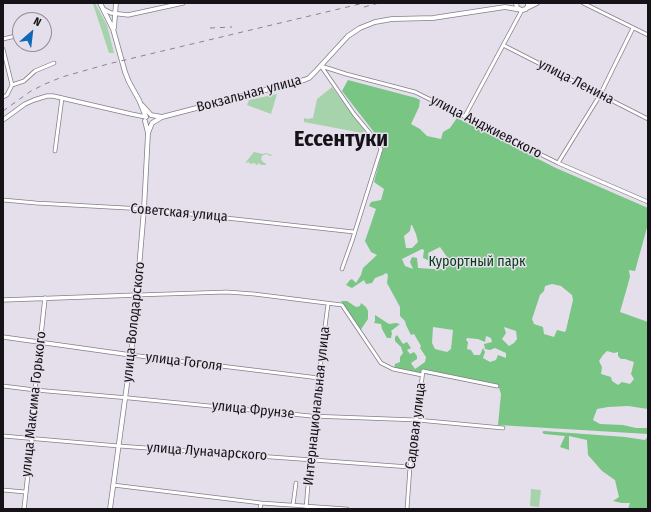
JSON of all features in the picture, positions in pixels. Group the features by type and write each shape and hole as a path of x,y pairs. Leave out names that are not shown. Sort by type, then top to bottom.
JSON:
{"main road":[{"path":"100,3 114,29 125,72 138,100 148,133"},
{"path":"114,29 116,3"},
{"path":"505,7 510,3"},
{"path":"516,3 517,8 524,9"},
{"path":"524,9 528,6 528,3"},
{"path":"505,7 524,9 537,3"},
{"name":"Вокзальная улица","path":"162,117 298,83 309,78 348,36 360,28 375,22 392,19 433,18 505,7"},
{"path":"138,100 154,119 148,133"},
{"path":"145,119 148,115 162,117"},
{"path":"145,119 148,124 162,117"},
{"name":"улица Володарского","path":"110,509 132,355 144,209 148,133"}],"street":[{"path":"103,9 115,14 128,15 183,3"},
{"path":"583,3 648,35"},
{"path":"465,116 524,9"},
{"path":"558,163 600,95 633,28"},
{"name":"улица Ленина","path":"503,45 648,119"},
{"path":"3,49 12,85 7,95 3,97"},
{"path":"12,85 24,81 35,71 54,63"},
{"path":"320,66 354,114 373,137 380,149 342,269"},
{"name":"улица Анджиевского","path":"320,66 416,92 558,163 648,202"},
{"path":"3,120 26,104 41,97 47,96 53,96 131,114 145,119"},
{"path":"54,151 62,98"},
{"name":"Советская улица","path":"3,200 144,209 354,232"},
{"path":"3,300 227,292 342,305 381,363 393,369 422,375"},
{"name":"улица Максима Горького","path":"24,509 45,298"},
{"name":"Интернациональная улица","path":"306,508 328,304"},
{"name":"улица Гоголя","path":"3,337 132,355 319,378"},
{"name":"Садовая улица","path":"407,509 410,467 423,371 497,386"},
{"name":"улица Фрунзе","path":"3,386 315,416 417,420 504,428"},
{"name":"улица Луначарского","path":"3,436 410,467"},
{"path":"293,505 296,483"},
{"path":"113,486 261,503 293,505 306,508 347,509"},
{"path":"3,490 25,492"},
{"path":"260,509 261,503"}],"green space":[{"path":"95,3 107,25 114,53 109,53 93,4"},
{"name":"Курортный парк","path":"348,80 416,98 420,100 419,107 411,124 420,129 427,136 441,139 443,132 450,128 457,118 556,168 648,208 648,224 635,271 629,270 630,277 620,312 648,322 648,409 628,406 597,409 593,420 600,424 648,428 648,434 498,425 501,394 499,388 394,368 395,364 400,362 400,357 403,353 401,347 395,341 395,337 397,335 403,344 407,342 411,348 407,350 410,354 414,352 417,356 417,359 411,363 415,369 425,362 426,357 414,334 411,335 405,321 400,316 400,307 387,283 388,275 386,273 375,278 372,283 366,284 364,280 352,288 346,285 352,279 356,283 363,268 377,255 371,252 365,241 376,209 369,206 371,202 381,200 384,189 374,182 384,145 342,91","holes":["412,225 418,242 412,248 406,248 404,236 410,231","440,247 447,257 447,261 443,269 418,268 417,258 412,257 410,262 413,269 405,266 402,259 422,249 424,250 423,258 430,261 428,253","552,284 561,286 572,295 573,300 566,330 565,332 557,330 554,337 544,334 543,327 534,324 532,319 540,295 544,291 545,286","433,327 453,330 451,349 447,352 435,349 432,343","504,327 516,331 517,339 509,346 502,339 506,333","486,336 491,338 492,342 484,344 485,349 490,350 495,348 506,353 506,358 498,355 496,360 490,362 483,358 485,352 483,348 480,355 474,355 471,350 467,349 468,342 466,340 467,338 478,339 485,342","607,351 614,353 618,352 618,356 621,359 634,362 631,374 634,379 630,384 622,382 618,385 612,381 611,377 601,374 602,367 599,361"]},
{"path":"332,87 365,131 362,133 304,122 304,118 313,118 317,99"},
{"path":"277,94 271,114 247,105 249,100"},
{"path":"254,152 263,154 266,153 272,155 266,154 262,156 261,159 266,165 261,165 259,163 257,165 254,163 250,164 249,162 245,163"},
{"path":"341,301 347,301 356,307 360,306 361,303 366,307 368,311 368,319 360,331"},
{"path":"375,315 389,324 400,324 391,331 391,338 387,338 381,324 374,323"},
{"path":"542,432 625,437 645,440 648,436 648,509 628,509 630,503 613,501 619,497 615,480 602,471 588,455 587,440 569,436 569,450 560,447 565,436 544,434"},
{"path":"531,489 541,490 539,507 530,506"}],"railway":[{"path":"3,111 31,91 62,77 108,64 364,3"},
{"path":"364,7 379,3"},
{"path":"210,28 232,27"}],"district":[{"name":"Ессентуки","path":"341,140"}]}
